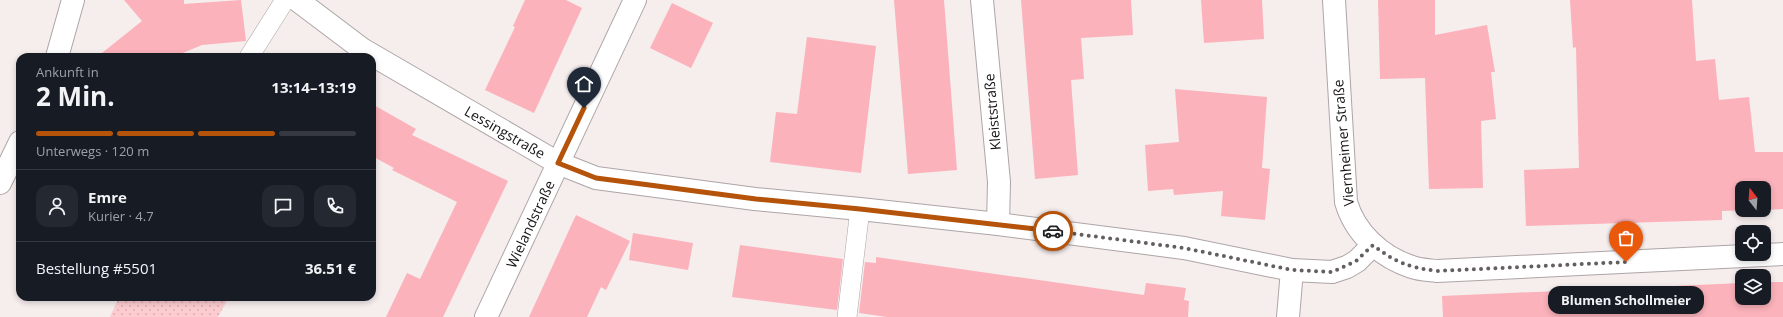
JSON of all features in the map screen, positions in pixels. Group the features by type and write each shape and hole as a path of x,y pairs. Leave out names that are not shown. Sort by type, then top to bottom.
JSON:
{"street":[{"path":"58,53 73,0"},
{"name":"Lessingstraße","path":"297,0 369,53"},
{"name":"Wielandstraße","path":"486,317 635,0"},
{"name":"Kleiststraße","path":"982,0 999,182 998,224"},
{"name":"Viernheimer Straße","path":"1334,0 1346,202 1350,216 1359,230 1373,245 1391,259 1414,268 1437,271 1783,254"},
{"name":"Lessingstraße","path":"376,57 558,163 596,178 756,199 998,224 1184,248 1292,270 1332,272 1356,261 1373,245"},
{"path":"0,183 16,150"},
{"path":"1288,317 1292,270"}],"lane":[{"path":"252,53 285,0"},
{"path":"847,317 860,209"}],"shaded area":[{"path":"117,301 227,301 218,317 110,317"}],"building":[{"path":"124,0 184,0 184,4 241,0 246,41 202,45 183,53 102,53 142,21"},
{"path":"525,0 566,0 582,8 534,113 485,90 515,27 513,26"},
{"path":"894,0 944,0 957,170 908,174"},
{"path":"1021,0 1131,0 1133,35 1081,38 1084,79 1071,80 1078,175 1035,179"},
{"path":"1201,0 1262,0 1264,39 1204,43"},
{"path":"1378,0 1435,0 1435,35 1487,25 1495,72 1491,72 1496,119 1481,121 1483,188 1429,189 1425,78 1380,79"},
{"path":"1570,0 1692,0 1696,61 1715,59 1719,100 1749,97 1755,152 1783,152 1783,209 1771,210 1771,181 1735,181 1735,211 1722,211 1722,220 1526,226 1524,170 1579,168 1576,47 1573,48"},
{"path":"672,3 713,23 691,68 650,48"},
{"path":"807,37 876,46 861,173 770,162 776,112 797,114"},
{"path":"1175,89 1267,97 1262,168 1270,169 1265,220 1221,216 1223,191 1174,195 1173,189 1148,191 1145,145 1179,142"},
{"path":"376,106 416,129 412,135 508,181 443,317 386,317 407,273 420,279 457,202 392,170 394,168 376,158"},
{"path":"576,215 630,241 606,290 601,287 587,317 529,317"},
{"path":"633,233 693,243 688,270 629,260"},
{"path":"740,245 843,259 837,310 732,297"},
{"path":"876,257 1144,295 1146,283 1186,288 1184,300 1189,301 1188,317 887,317 859,313 865,262 876,263"},
{"path":"1771,282 1783,282 1783,317 1443,317 1442,296 1735,283 1735,305 1771,305"}],"way so far":[{"path":"1053,231 1184,248 1292,270 1332,272 1347,267 1356,261 1373,245 1391,259 1414,268 1437,271 1626,262"}],"place":[{"name":"Blumen Schollmeier","path":"1626,262"}],"route":[{"path":"584,108 558,163 596,178 756,199 1053,231"}]}
